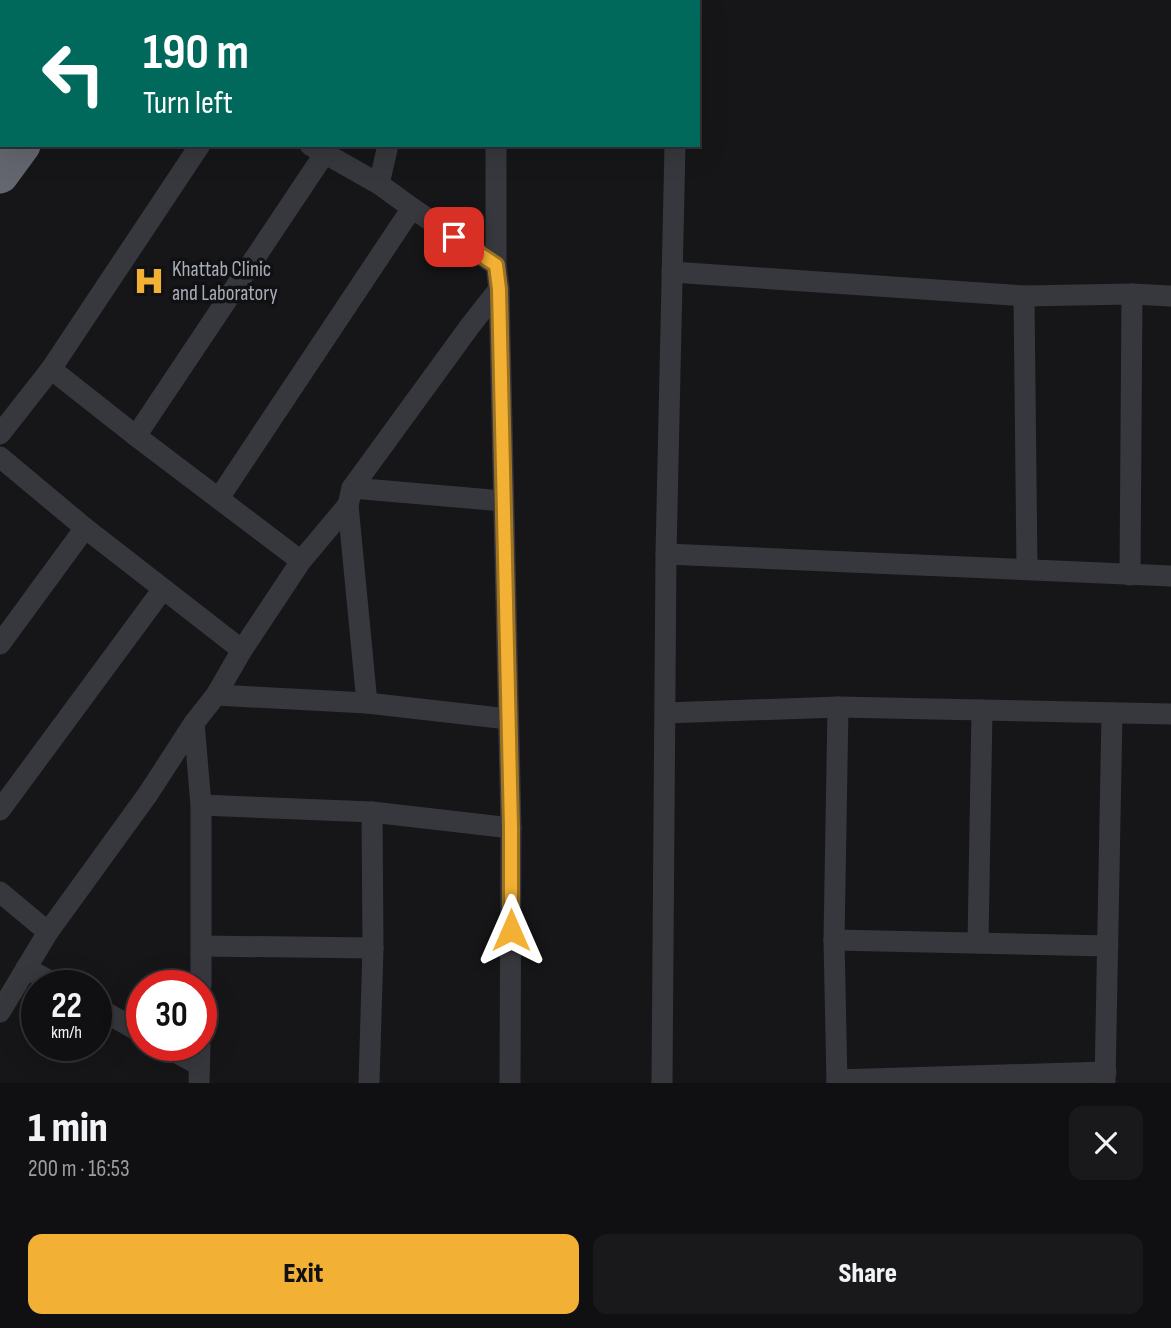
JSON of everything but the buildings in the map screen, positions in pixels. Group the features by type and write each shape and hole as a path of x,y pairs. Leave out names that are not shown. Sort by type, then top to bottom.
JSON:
{"highway":[{"path":"0,175 21,147"}],"street":[{"path":"0,434 51,369 199,147"},
{"path":"379,184 388,147"},
{"path":"496,147 496,265 499,289 511,828 510,1083"},
{"path":"662,1083 666,554 675,147"},
{"path":"136,436 317,149 379,184 496,265"},
{"path":"219,498 412,208"},
{"path":"671,272 1024,296 1171,296"},
{"path":"0,1012 48,932 216,695 242,650 301,561 499,289"},
{"path":"1130,575 1132,294"},
{"path":"1024,296 1027,569"},
{"path":"51,369 301,561"},
{"path":"0,457 85,528 242,650"},
{"path":"350,497 503,501"},
{"path":"350,497 367,703"},
{"path":"0,643 85,528"},
{"path":"666,554 1171,576"},
{"path":"0,810 163,589"},
{"path":"216,695 367,703 508,719"},
{"path":"664,713 838,707 1171,714"},
{"path":"838,707 834,940 837,1081 1106,1078 1112,713"},
{"path":"978,943 982,710"},
{"path":"194,723 201,805 201,970"},
{"path":"201,805 372,812 511,828"},
{"path":"369,1083 373,948 372,812"},
{"path":"0,892 48,932"},
{"path":"834,940 1108,946"},
{"path":"202,946 373,948"},
{"path":"26,968 30,970"}],"place":[{"name":"Khattab Clinic and Laboratory","path":"149,281"}],"route":[{"path":"454,237 496,265 499,289 511,930"}]}
